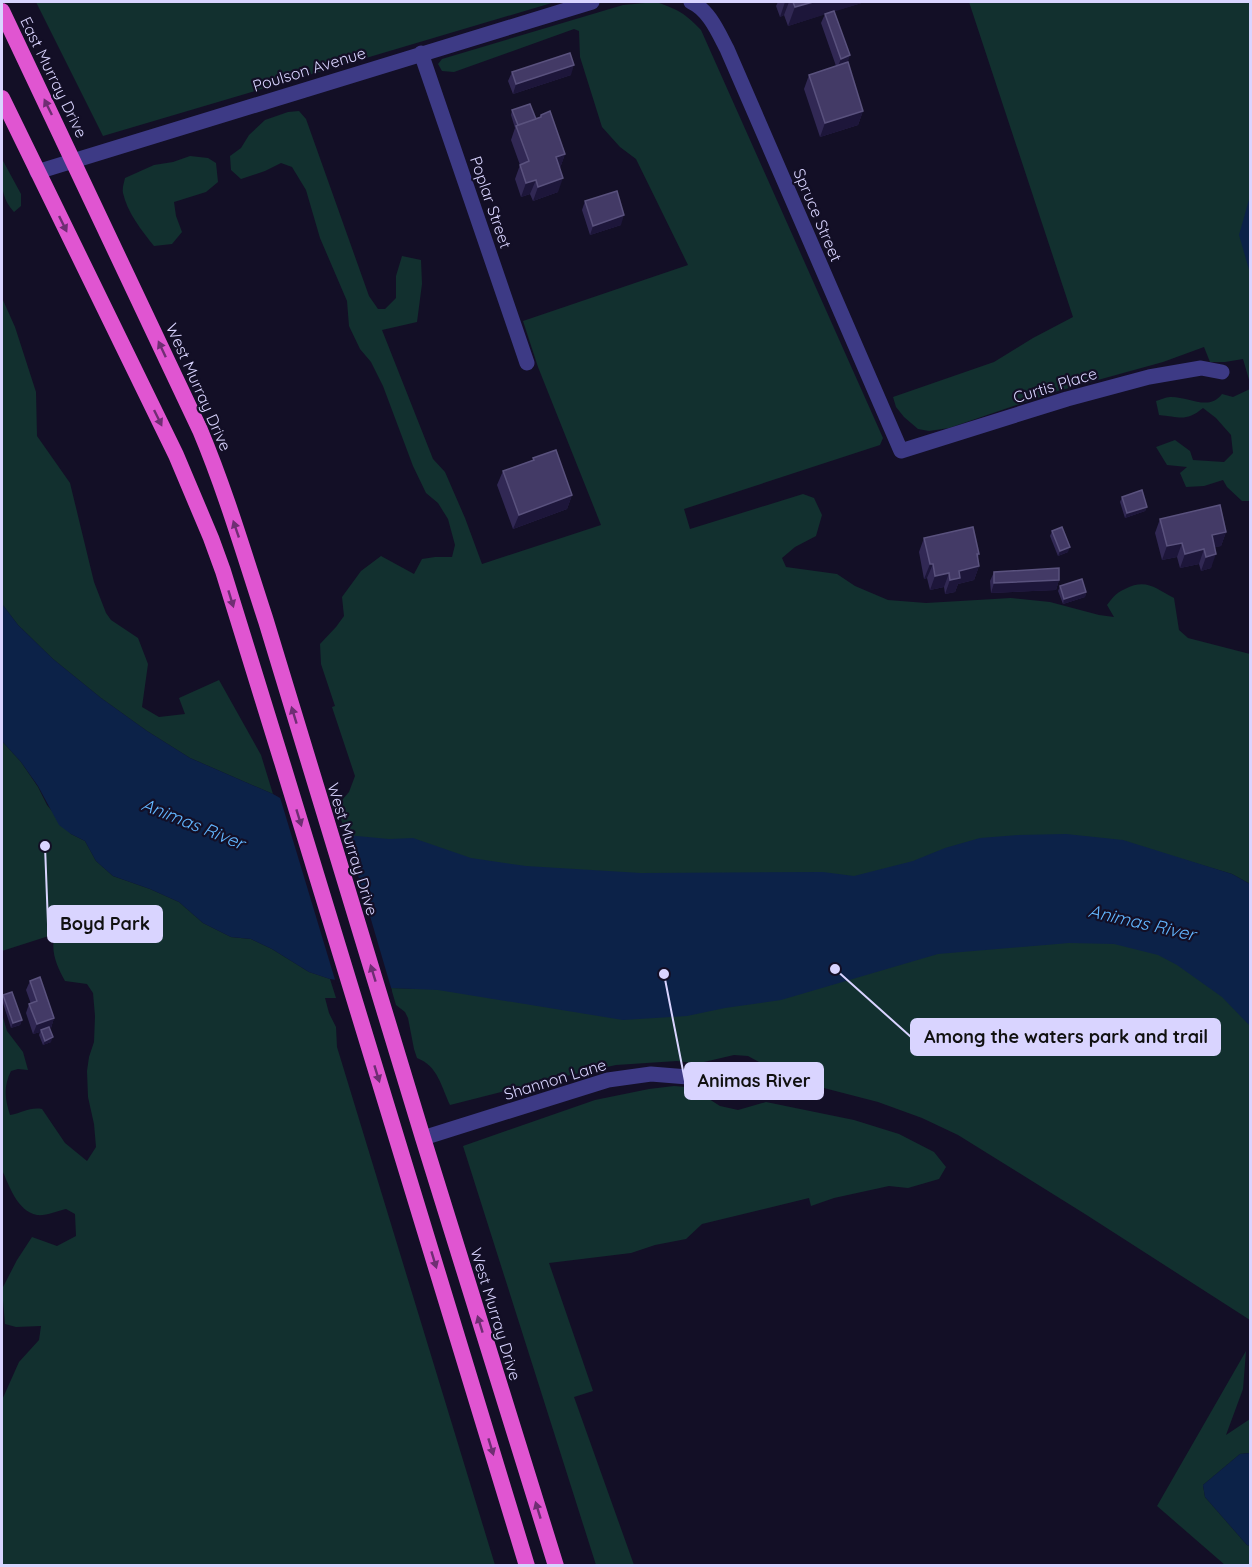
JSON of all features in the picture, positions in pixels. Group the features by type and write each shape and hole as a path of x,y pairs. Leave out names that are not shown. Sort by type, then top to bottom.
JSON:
{"highway":[{"name":"East Murray Drive","path":"2,11 73,160"},
{"path":"2,98 176,455 223,572 527,1566"},
{"name":"West Murray Drive","path":"73,160 207,446 243,549 556,1566"}],"street":[{"name":"Poulson Avenue","path":"37,172 592,2"},
{"name":"Spruce Street","path":"691,2 697,4 706,14 727,49 901,451"},
{"name":"Poplar Street","path":"421,53 527,363"},
{"name":"Curtis Place","path":"901,451 1067,399 1149,377 1201,368 1222,372"},
{"name":"Shannon Lane","path":"423,1138 608,1080 651,1074 737,1081"}],"green space":[{"path":"36,2 555,2 103,136"},
{"path":"656,2 680,12 701,30 883,438 880,445 684,509 690,529 803,494 814,498 822,515 816,536 795,547 782,558 786,567 837,574 855,586 888,600 926,603 1011,598 1050,602 1114,617 1107,605 1113,597 1132,586 1145,584 1174,598 1179,630 1188,638 1250,654 1250,884 1232,874 1175,857 1250,903 1250,1320 958,1135 922,1118 878,1102 820,1087 773,1079 759,1062 748,1056 734,1055 693,1063 677,1061 616,1065 450,1105 434,1071 417,1058 408,1018 405,1012 396,1005 391,988 426,989 346,835 337,806 349,792 355,776 332,707 335,706 321,664 320,644 344,616 342,597 361,571 381,556 414,574 422,559 452,557 455,545 448,519 438,503 426,493 413,466 383,386 349,326 347,301 320,238 306,190 292,167 281,163 241,179 231,170 230,156 241,148 249,135 265,120 288,112 299,111 306,119 369,296 378,309 385,309 396,298 396,276 402,256 421,260 422,284 417,322 382,330 433,459 445,472 482,564 601,525 538,367 523,321 688,265 636,159 620,147 602,127 580,57 579,31 574,29 454,72 442,71 438,64 442,59 623,5"},
{"path":"969,2 1250,2 1250,383 1243,359 1210,362 1204,347 1163,362 1058,391 949,428 929,431 918,429 896,407 893,397 994,362 1073,317"},
{"path":"190,156 208,158 216,163 218,182 206,192 174,202 182,232 172,244 154,246 131,214 125,200 123,187 125,178 154,165"},
{"path":"2,159 21,194 21,206 14,212 4,194"},
{"path":"2,298 15,327 36,392 37,436 70,483 94,582 106,613 111,620 138,638 148,664 142,707 159,717 185,714 179,698 219,680 261,755 273,794 190,758 147,731 53,659 18,625 2,604"},
{"path":"1250,389 1250,501 1242,501 1223,480 1204,486 1186,487 1180,473 1187,467 1167,465 1156,447 1175,440 1190,451 1193,460 1224,462 1233,453 1231,435 1216,418 1203,408 1187,417 1159,415 1156,401 1177,397 1205,403 1217,399 1222,394 1233,397"},
{"path":"2,741 21,762 47,805 71,834 85,841 96,861 113,876 179,902 203,923 231,937 251,939 309,972 330,979 336,998 325,998 336,1027 337,1047 495,1565 2,1565 2,1400 19,1362 39,1340 41,1326 16,1327 5,1324 2,1289 32,1237 57,1246 76,1236 75,1214 66,1209 44,1215 30,1213 15,1197 2,1170 2,1014 7,1031 23,1052 28,1070 11,1071 8,1077 6,1093 10,1115 30,1109 42,1109 65,1143 87,1161 96,1147 88,1097 87,1071 94,1042 93,993 87,984 65,981 54,953 55,934 2,951"},
{"path":"674,1086 686,1087 720,1106 738,1110 766,1102 854,1120 899,1134 934,1152 946,1167 939,1179 908,1188 889,1186 834,1198 811,1206 809,1198 702,1224 686,1239 655,1245 631,1253 549,1263 593,1391 574,1397 634,1565 596,1565 463,1146 595,1100"},
{"path":"1246,1351 1243,1389 1226,1435 1250,1419 1250,1453 1240,1454 1203,1485 1205,1497 1250,1546 1250,1565 1225,1565 1157,1506"}],"water":[{"path":"1250,196 1250,273 1239,235"},
{"path":"2,604 18,625 53,659 147,731 190,758 273,794 346,835 389,839 413,838 471,858 526,866 641,873 823,872 854,876 913,861 945,848 980,838 1066,834 1123,840 1232,874 1250,884 1250,1026 1222,997 1177,965 1158,955 1114,944 1069,943 938,954 781,1000 687,1016 623,1020 438,990 391,988 330,979 309,972 251,939 231,937 203,923 179,902 113,876 96,861 85,841 59,825 38,786 2,741"},
{"path":"1250,1453 1250,1546 1205,1497 1203,1485 1240,1454"}],"pier":[{"path":"279,794 345,831 392,991 336,983"}],"building":[{"path":"793,2 813,2 795,7"},
{"path":"834,11 850,55 841,59 825,14"},
{"path":"570,53 574,65 516,84 512,72"},
{"path":"848,62 863,111 825,123 809,75"},
{"path":"530,104 536,119 518,125 512,110"},
{"path":"550,111 565,154 556,157 563,178 538,187 536,180 526,183 520,165 529,161 516,126 541,117"},
{"path":"617,191 624,215 593,226 585,201"},
{"path":"556,450 572,495 519,515 503,471"},
{"path":"1142,490 1147,507 1127,513 1122,497"},
{"path":"1220,505 1226,532 1212,535 1216,554 1206,557 1204,549 1185,554 1182,543 1167,546 1160,519"},
{"path":"973,527 979,554 977,554 979,566 959,571 960,578 950,580 949,573 935,576 924,538"},
{"path":"1062,527 1070,547 1060,551 1052,531"},
{"path":"1059,568 1059,580 994,583 994,572"},
{"path":"1082,579 1086,592 1064,599 1060,586"},
{"path":"40,977 54,1018 37,1024 29,1004 37,1001 30,981"},
{"path":"12,992 22,1020 13,1023 3,995"},
{"path":"49,1027 53,1037 45,1041 41,1030"}],"place":[{"name":"Boyd Park","path":"45,846"},
{"name":"Among the waters park and trail","path":"835,969"},
{"name":"Animas River","path":"664,974"}]}
